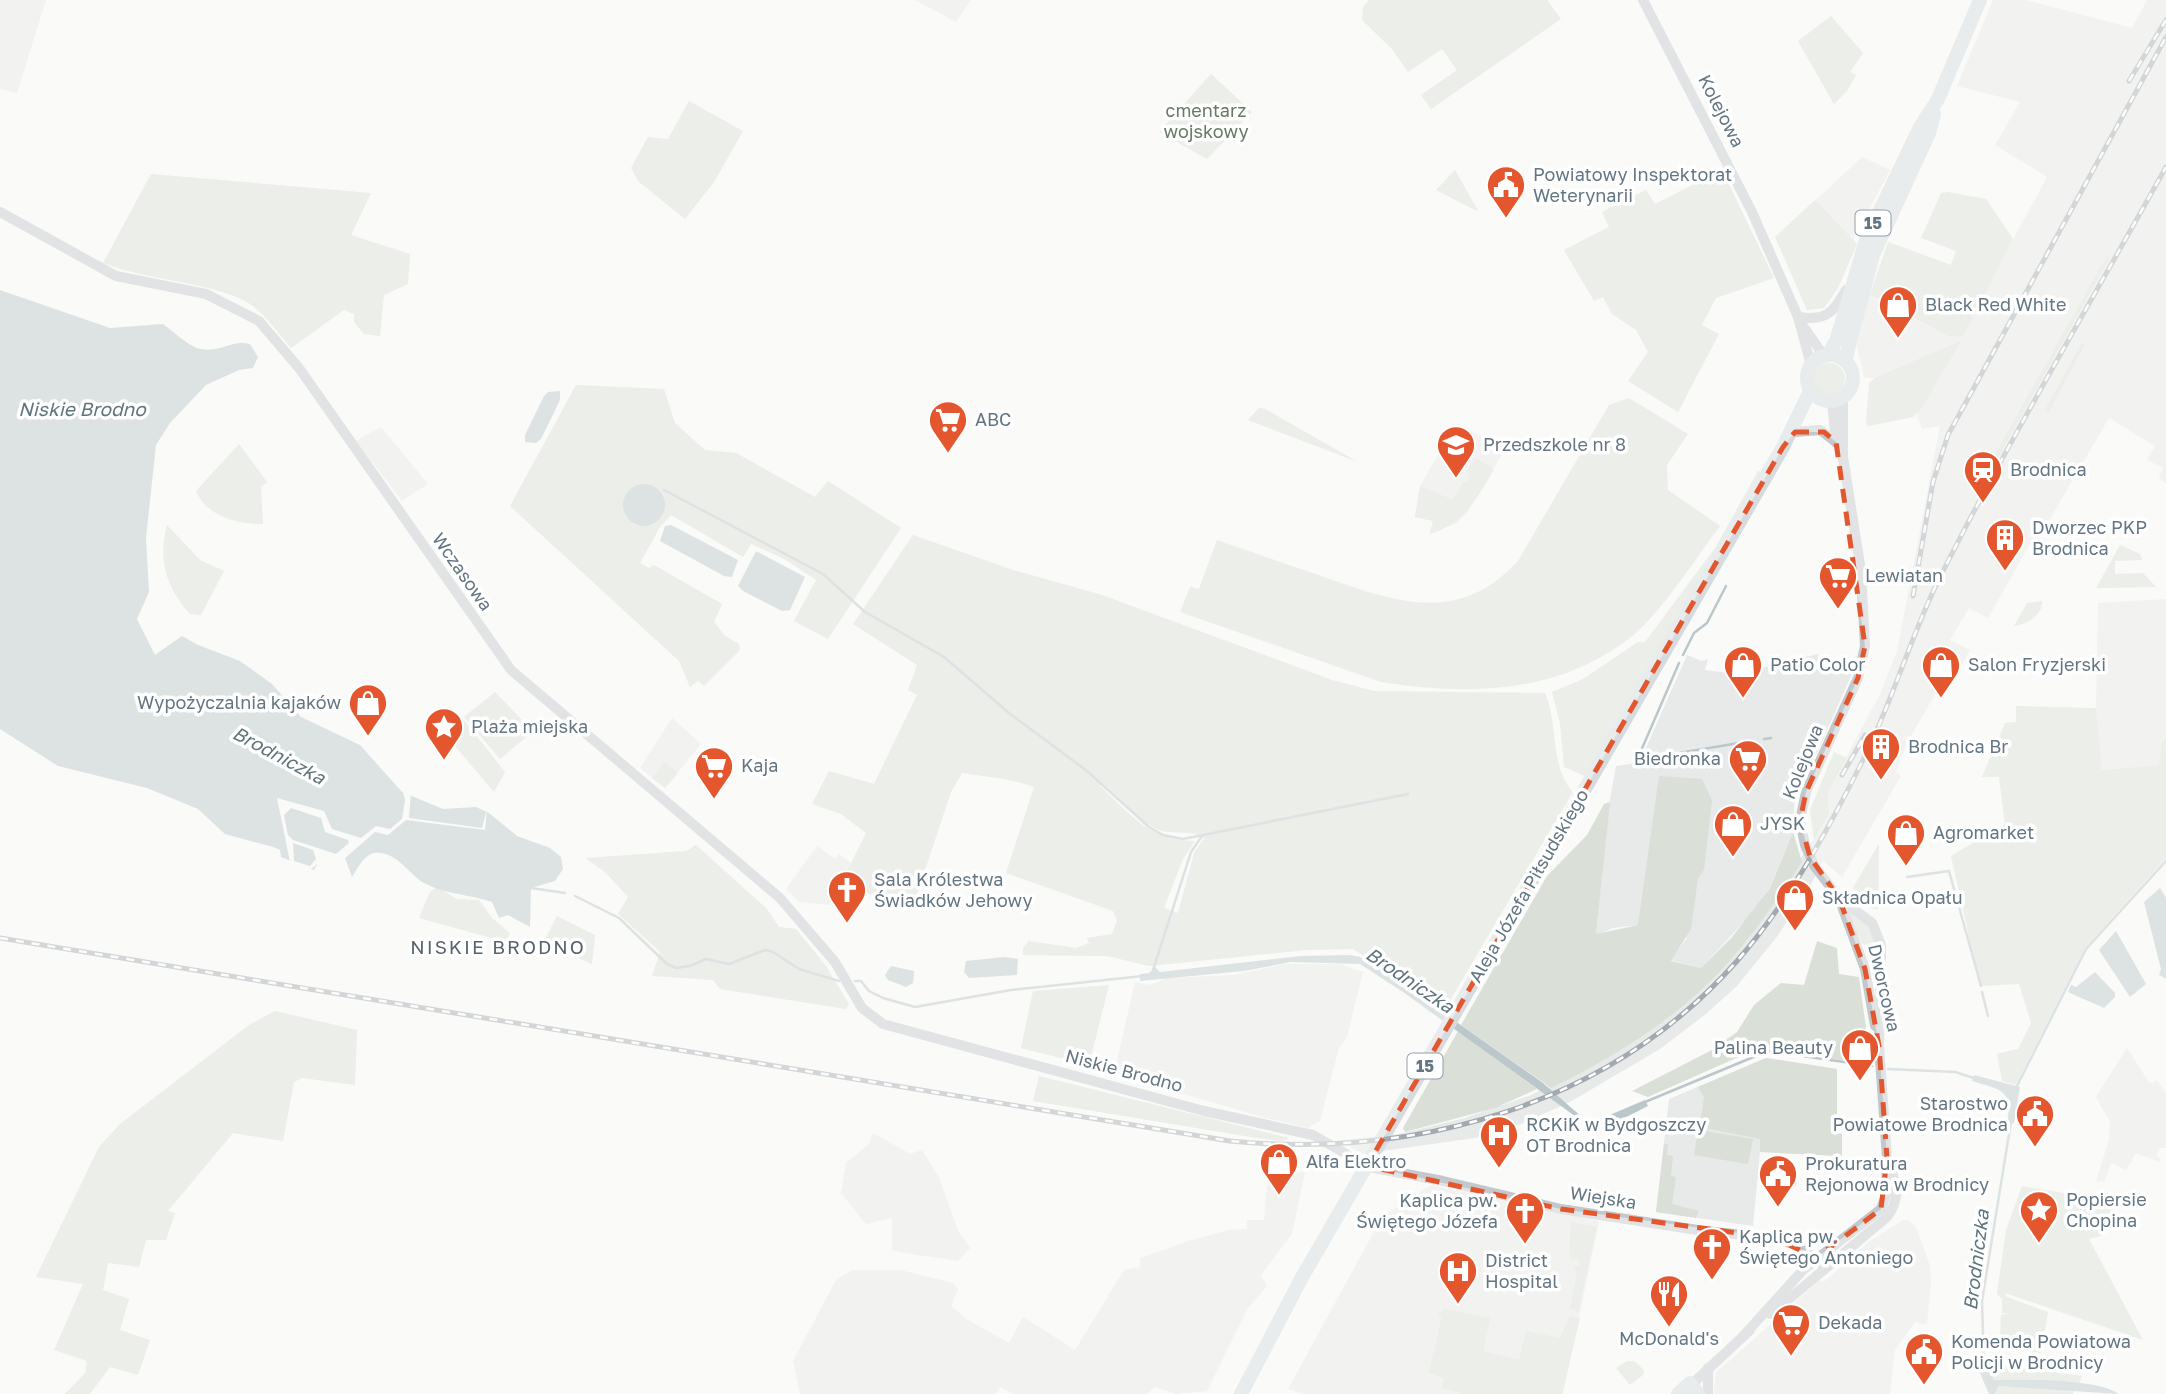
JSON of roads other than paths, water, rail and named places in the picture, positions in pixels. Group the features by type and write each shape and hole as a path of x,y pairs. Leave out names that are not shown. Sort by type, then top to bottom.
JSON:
{"main road":[{"name":"15","path":"1783,447 1827,397 1853,380 1846,361 1873,255 1929,133 1938,99 1980,0"},
{"name":"15","path":"1826,355 1836,341 1856,272 1881,205 1919,129 1938,99"},
{"path":"1811,365 1826,355 1846,361"},
{"name":"15","path":"1811,365 1806,378 1827,397"},
{"name":"15","path":"1783,447 1827,397"},
{"name":"Aleja Józefa Piłsudskiego","path":"1241,1394 1261,1353 1783,447"},
{"path":"1678,1394 1692,1390"}],"street":[{"name":"Kolejowa","path":"1643,0 1752,212 1798,317 1811,365"},
{"name":"Wczasowa","path":"0,212 116,275 206,294 259,321 299,368 512,670 780,898 835,962 867,1013"},
{"path":"1798,317 1820,319 1832,313 1856,272"},
{"name":"Kolejowa","path":"1798,317 1826,355"},
{"name":"Kolejowa","path":"1827,397 1858,572"},
{"name":"Kolejowa","path":"1827,397 1843,457 1863,611 1864,659 1806,792 1800,821 1813,863 1839,898 1872,923 1881,945"},
{"path":"1795,432 1820,430 1836,442"},
{"name":"Dworcowa","path":"1839,898 1865,969 1879,1046"},
{"name":"Dworcowa","path":"1816,1258 1881,1209 1886,1195 1887,1158 1879,1046 1881,945"},
{"name":"Niskie Brodno","path":"867,1013 894,1028 1204,1111 1313,1135 1369,1167"},
{"name":"Dworcowa","path":"1825,1268 1881,1223 1896,1203 1897,1183 1887,1158"},
{"name":"Wiejska","path":"1369,1167 1572,1211 1704,1231 1775,1238 1794,1243 1816,1258 1825,1268"},
{"path":"1745,1334 1816,1258"},
{"path":"1692,1390 1708,1368 1745,1334 1825,1268"},
{"path":"1708,1368 1708,1394"}],"water":[{"name":"Niskie Brodno","path":"0,290 110,328 163,324 196,348 208,350 237,343 250,344 258,357 253,368 239,370 206,385 170,423 156,445 146,538 149,592 137,619 155,655 182,636 240,661 272,684 301,717 360,745 402,792 443,809 476,807 489,813 517,836 550,848 561,857 563,869 555,881 531,888 530,927 508,915 499,918 492,902 441,890 424,883 395,859 382,853 367,856 352,877 345,858 324,853 314,870 281,857 280,850 273,847 225,834 198,809 147,788 58,766 0,729"},
{"path":"560,391 560,400 541,439 536,443 525,442 525,435 544,396 548,392"},
{"path":"644,484 659,490 665,505 659,520 644,526 629,520 623,505 629,490"},
{"path":"671,525 738,560 732,577 724,576 660,541 665,526"},
{"path":"756,551 805,577 790,610 782,611 738,586"},
{"path":"2160,888 2166,898 2166,979 2159,975 2161,969 2144,902"},
{"path":"2116,931 2146,984 2130,997 2099,950"},
{"path":"1301,956 1360,957 1394,978 1543,1083 1583,1118 1598,1120 1645,1100 1648,1106 1615,1122 1598,1124 1579,1119 1360,964 1291,962 1244,971 1140,981 1140,974 1149,973 1155,967 1160,972"},
{"path":"1004,957 1018,959 1017,975 969,978 964,972 966,961"},
{"path":"891,966 914,971 913,983 906,987 888,980 885,975"},
{"path":"2095,972 2115,993 2115,997 2104,1008 2068,992 2071,985 2076,987"},
{"path":"1974,1075 2020,1087 2014,1123 2007,1123 2008,1103 2003,1093 1972,1081"},
{"path":"1987,1364 1994,1380 2078,1383 2095,1385 2118,1394 1998,1386 1995,1394 1989,1394 1977,1366"}],"waterway":[{"path":"664,490 823,574 865,612 944,657 1009,713 1087,771 1149,827 1163,835 1183,839 1408,794"},
{"path":"1683,655 1694,633 1707,623 1726,586"},
{"path":"1637,760 1679,663"},
{"path":"1764,739 1771,738"},
{"path":"1637,760 1751,741"},
{"path":"1153,970 1191,852 1202,836"},
{"path":"2017,1086 2086,949 2166,861"},
{"path":"1907,877 1949,871 1981,986"},
{"name":"Brodniczka","path":"531,888 565,893"},
{"name":"Brodniczka","path":"575,896 619,918 667,964 676,968 690,966 706,959 729,964 765,950 773,952 799,969 839,981"},
{"name":"Brodniczka","path":"855,981 861,981 869,991 883,998 915,1007 1011,990 1143,976"},
{"path":"1982,992 1988,1016"},
{"name":"Brodniczka","path":"1645,1102 1768,1051 1872,1066"},
{"name":"Brodniczka","path":"1888,1069 1955,1072 1974,1078"},
{"name":"Brodniczka","path":"1984,1368 1982,1301 2011,1122"}],"railway":[{"path":"2129,81 2166,20"},
{"path":"1913,596 1933,482 1948,435 2166,37"},
{"path":"0,938 1230,1141 1300,1144 1370,1141 1438,1130 1505,1112 1569,1086 1630,1053 1686,1011 1737,961 1790,891 1821,840 1862,762 1931,596 1969,521 2166,167"},
{"path":"1842,775 1865,735"}],"place":[{"name":"Powiatowy Inspektorat Weterynarii","path":"1506,219"},
{"name":"Black Red White","path":"1898,339"},
{"name":"ABC","path":"948,454"},
{"name":"Przedszkole nr 8","path":"1456,479"},
{"name":"Brodnica","path":"1983,504"},
{"name":"Dworzec PKP Brodnica","path":"2005,572"},
{"name":"Lewiatan","path":"1838,610"},
{"name":"Patio Color","path":"1743,699"},
{"name":"Salon Fryzjerski","path":"1941,699"},
{"name":"Wypożyczalnia kajaków","path":"368,737"},
{"name":"Plaża miejska","path":"444,761"},
{"name":"Brodnica Br","path":"1881,781"},
{"name":"Biedronka","path":"1748,793"},
{"name":"Kaja","path":"714,800"},
{"name":"JYSK","path":"1733,858"},
{"name":"Agromarket","path":"1906,867"},
{"name":"Sala Królestwa Świadków Jehowy","path":"847,924"},
{"name":"Składnica Opału","path":"1795,932"},
{"name":"Palina Beauty","path":"1860,1082"},
{"name":"Starostwo Powiatowe Brodnica","path":"2035,1148"},
{"name":"RCKiK w Bydgoszczy OT Brodnica","path":"1499,1169"},
{"name":"Alfa Elektro","path":"1279,1196"},
{"name":"Prokuratura Rejonowa w Brodnicy","path":"1778,1208"},
{"name":"Popiersie Chopina","path":"2039,1244"},
{"name":"Kaplica pw. Świętego Józefa","path":"1525,1245"},
{"name":"Kaplica pw. Świętego Antoniego","path":"1712,1281"},
{"name":"District Hospital","path":"1458,1305"},
{"name":"McDonald's","path":"1669,1328"},
{"name":"Dekada","path":"1791,1357"},
{"name":"Komenda Powiatowa Policji w Brodnicy","path":"1924,1386"}],"district":[{"name":"NISKIE BRODNO","path":"498,947"}],"park label":[{"name":"cmentarz wojskowy","path":"1206,121"}]}
